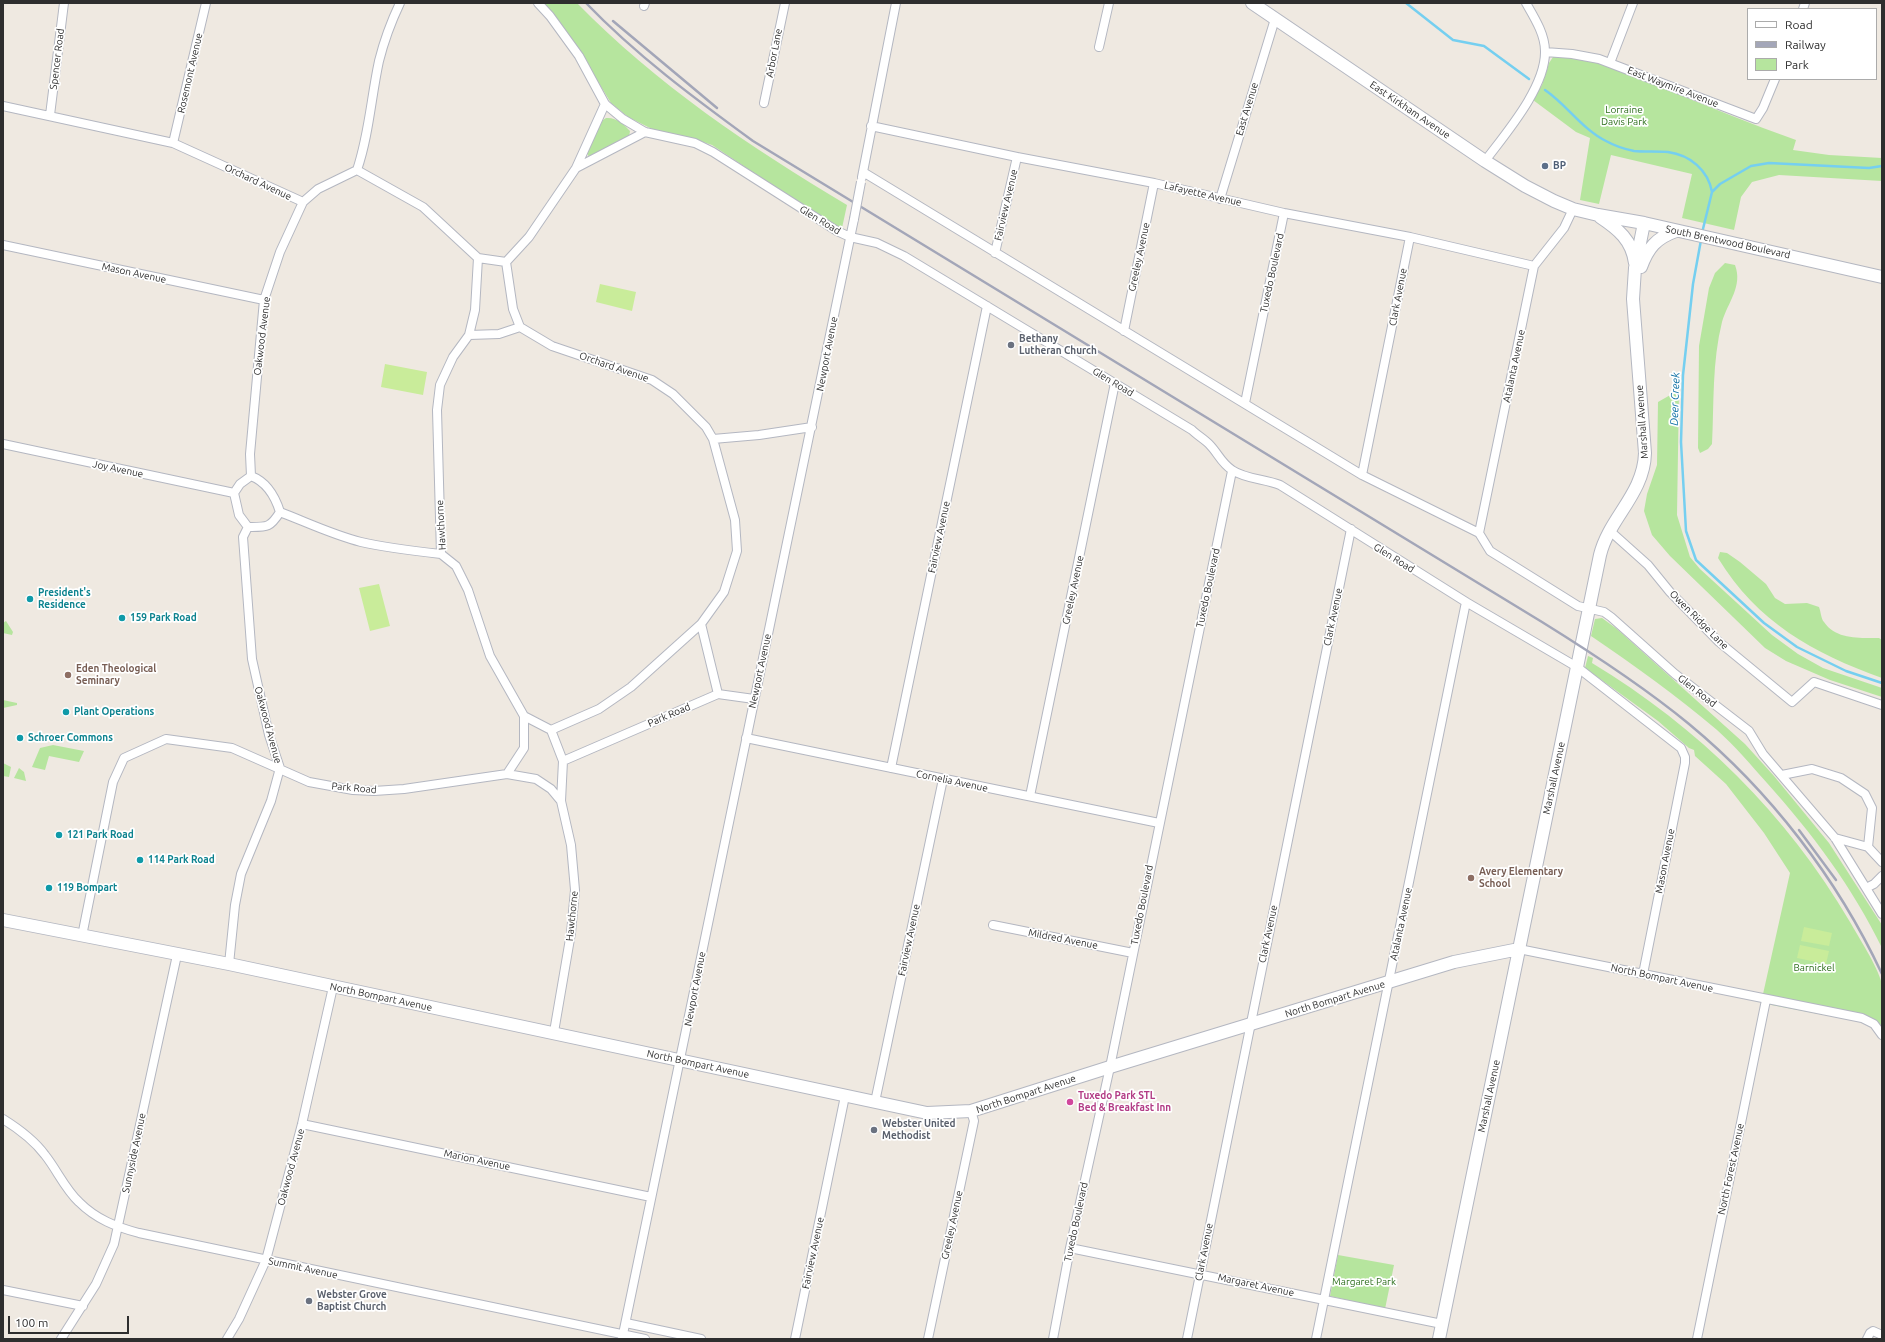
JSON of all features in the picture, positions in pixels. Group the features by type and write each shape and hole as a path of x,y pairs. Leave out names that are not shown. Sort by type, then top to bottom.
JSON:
{"street":[{"name":"Spencer Road","path":"50,115 64,3"},
{"name":"Rosemont Avenue","path":"173,142 206,3"},
{"path":"400,3 391,22 379,61 364,149 357,170 423,207 478,258 506,262"},
{"name":"Glen Road","path":"538,3 550,16 579,56 605,104 623,119 645,132 695,143 714,152 837,231 850,237 877,243 904,256 1192,430 1210,445 1221,462 1232,471 1280,485 1466,602 1577,667 1681,748"},
{"name":"Arbor Lane","path":"764,103 785,3"},
{"name":"Newport Avenue","path":"623,1336 681,1060 754,699 812,427 896,3"},
{"path":"1098,47 1109,3"},
{"name":"East Kirkham Avenue","path":"1252,3 1525,186 1573,209"},
{"path":"1485,160 1534,91 1540,78 1545,52 1542,35 1526,3"},
{"path":"1610,63 1633,3"},
{"name":"East Avenue","path":"1220,198 1275,19"},
{"name":"East Waymire Avenue","path":"1545,52 1586,56 1610,63 1756,118 1763,108 1775,80"},
{"path":"506,262 529,237 576,168 605,104"},
{"name":"Orchard Avenue","path":"3,106 173,142 303,202 318,189 357,170"},
{"name":"Lafayette Avenue","path":"871,126 1017,157 1154,183 1284,213 1410,237 1534,266"},
{"path":"576,168 645,132"},
{"name":"Fairview Avenue","path":"995,253 1017,157"},
{"path":"863,172 1362,475 1479,534"},
{"name":"Greeley Avenue","path":"1124,331 1154,183"},
{"name":"Oakwood Avenue","path":"251,476 250,454 264,300 280,252 303,202"},
{"name":"South Brentwood Boulevard","path":"1573,209 1882,277"},
{"name":"Atalanta Avenue","path":"1479,534 1534,266 1564,228 1573,209"},
{"name":"Tuxedo Boulevard","path":"1245,403 1284,213"},
{"path":"1598,215 1619,230 1627,240 1634,254 1635,268"},
{"name":"Marshall Avenue","path":"1439,1339 1601,548 1636,490 1642,476 1645,459 1633,299 1635,268 1644,224"},
{"path":"1633,299 1639,270 1649,248 1667,234 1682,232"},
{"name":"Clark Avenue","path":"1362,475 1410,237"},
{"name":"Mason Avenue","path":"3,246 264,300"},
{"name":"Hawthorne","path":"478,258 475,310 469,335 453,357 440,385 437,410 441,554 456,566 468,590 490,656 524,716 524,748 507,774"},
{"path":"469,335 499,334 520,327 513,308 506,262"},
{"name":"Fairview Avenue","path":"891,768 987,306"},
{"name":"Orchard Avenue","path":"520,327 552,346 652,380 672,394 706,427 713,439"},
{"name":"Greeley Avenue","path":"1030,796 1115,383"},
{"path":"551,730 599,709 631,687 701,624 724,592 737,551 735,520 713,439 759,435 812,427"},
{"name":"Joy Avenue","path":"3,444 234,493"},
{"name":"Tuxedo Boulevard","path":"1053,1339 1070,1248 1110,1067 1132,953 1232,471"},
{"path":"280,512 273,524 262,527 248,527 239,515 234,493 240,484 251,476 260,481 274,495 280,512 319,528 360,541 398,549 441,554"},
{"name":"Oakwood Avenue","path":"229,964 235,905 241,874 271,801 280,768 270,735 252,659 243,537 248,527"},
{"name":"Clark Avenue","path":"1186,1339 1351,530"},
{"name":"Owen Ridge Lane","path":"1610,531 1648,565 1670,592 1719,642 1792,702 1814,682 1882,705"},
{"name":"Glen Road","path":"1479,534 1490,551 1578,606 1604,612 1611,617 1675,674 1749,731 1763,754 1835,838 1882,914"},
{"name":"Atalanta Avenue","path":"1316,1339 1466,602"},
{"path":"701,624 718,694 754,699"},
{"name":"Park Road","path":"563,761 718,694"},
{"path":"524,716 551,730 563,761 561,801"},
{"name":"Cornelia Avenue","path":"746,738 1159,823"},
{"name":"Park Road","path":"82,936 113,782 124,758 166,739 232,748 309,782 353,790 374,792 404,789 507,774 536,779 551,789 561,801"},
{"name":"Mason Avenue","path":"1643,974 1685,763 1685,757 1681,748"},
{"path":"1782,775 1812,769 1842,778 1865,794 1872,808 1868,847"},
{"name":"Fairview Avenue","path":"875,1102 943,779"},
{"name":"Hawthorne","path":"554,1032 571,932 575,890 571,845 561,801"},
{"path":"1835,838 1868,847 1882,862"},
{"path":"1866,888 1874,884 1882,876"},
{"name":"North Bompart Avenue","path":"3,920 229,964 333,987 554,1032 927,1113 971,1111 1454,962 1519,949 1766,1000 1862,1018 1874,1024 1882,1035"},
{"name":"Mildred Avenue","path":"993,925 1132,953"},
{"name":"Sunnyside Avenue","path":"61,1339 83,1306 106,1264 118,1228 177,955"},
{"name":"Oakwood Avenue","path":"227,1339 239,1319 266,1260 302,1124 333,987"},
{"name":"North Forest Avenue","path":"1697,1339 1766,1000"},
{"name":"Fairview Avenue","path":"795,1339 845,1096"},
{"name":"Greeley Avenue","path":"928,1339 974,1121 971,1111"},
{"name":"Summit Avenue","path":"3,1119 26,1134 36,1144 78,1202 93,1214 118,1228 623,1336 645,1339"},
{"name":"Marion Avenue","path":"302,1124 651,1197"},
{"name":"Margaret Avenue","path":"1070,1248 1442,1324"},
{"path":"3,1290 83,1306"},
{"path":"626,1323 701,1339"},
{"path":"1867,1339 1873,1331 1882,1335"}],"green space":[{"path":"544,3 577,3 607,33 639,61 705,113 775,160 847,205 842,228 835,227 712,145 688,137 652,129 628,117 611,103 575,44"},
{"name":"Lorraine Davis Park","path":"1553,57 1581,58 1623,71 1729,115 1796,140 1793,150 1829,155 1882,158 1882,181 1779,175 1752,182 1741,197 1734,230 1682,218 1692,174 1611,155 1599,204 1580,200 1590,138 1576,132 1533,100 1542,85 1549,63"},
{"path":"606,118 616,120 622,124 630,131 629,137 589,157 587,153 600,122"},
{"path":"1725,263 1735,265 1737,280 1734,294 1722,322 1716,352 1712,444 1708,449 1700,453 1698,448 1699,346 1709,288 1715,273"},
{"path":"600,284 636,292 632,311 596,302"},
{"path":"385,364 427,372 423,395 381,387"},
{"path":"1679,390 1677,515 1690,557 1700,569 1772,635 1798,654 1823,668 1882,688 1882,697 1830,680 1786,661 1765,648 1670,556 1652,535 1644,511 1647,494 1657,465 1658,402"},
{"path":"1720,552 1727,553 1740,562 1766,584 1775,598 1785,604 1807,603 1819,607 1823,621 1835,632 1849,637 1879,638 1882,640 1882,678 1833,658 1810,646 1769,618 1733,581 1718,558"},
{"path":"379,584 390,626 370,631 359,588"},
{"path":"1602,618 1617,629 1745,744 1774,776 1829,843 1882,925 1882,948 1858,904 1816,841 1737,749 1687,705 1591,636 1595,619"},
{"path":"6,621 13,632 12,635 3,633 3,623"},
{"name":"Barnickel","path":"1588,656 1593,658 1592,663 1631,688 1668,715 1704,745 1769,809 1798,845 1825,882 1850,922 1868,952 1880,977 1883,989 1882,1026 1761,1003 1790,873 1764,833 1726,784 1695,756 1694,750 1689,748 1658,721 1585,668"},
{"path":"3,700 17,703 17,705 3,708"},
{"path":"53,745 84,751 79,762 49,756 45,770 32,767 40,748"},
{"path":"3,763 11,767 9,777 3,776"},
{"path":"19,768 24,772 26,781 14,778"},
{"path":"1804,927 1832,933 1829,946 1801,941"},
{"path":"1800,945 1829,951 1826,964 1797,958"},
{"name":"Margaret Park","path":"1338,1255 1394,1265 1385,1309 1330,1296"}],"waterway":[{"path":"1406,3 1453,40 1484,46 1529,79"},
{"path":"1545,90 1589,130 1609,143 1634,151 1668,152 1684,156 1691,160 1707,177 1712,192"},
{"name":"Deer Creek","path":"1702,233 1712,192 1720,184 1751,166 1769,163 1869,168 1882,166"},
{"name":"Deer Creek","path":"1701,240 1693,284 1683,375 1681,442 1686,531 1696,560 1764,623 1797,647 1846,671 1882,683"}],"railway":[{"path":"586,3 645,58 687,92 753,141 1542,622 1654,696 1719,750 1774,807 1823,870 1864,938 1882,974"},
{"path":"613,21 717,108"},
{"path":"1799,830 1836,880"}],"place":[{"name":"BP","path":"1545,166"},
{"name":"Bethany Lutheran Church","path":"1011,345"},
{"name":"President's Residence","path":"30,599"},
{"name":"159 Park Road","path":"122,618"},
{"name":"Eden Theological Seminary","path":"68,675"},
{"name":"Plant Operations","path":"66,712"},
{"name":"Schroer Commons","path":"20,738"},
{"name":"121 Park Road","path":"59,835"},
{"name":"114 Park Road","path":"140,860"},
{"name":"Avery Elementary School","path":"1471,878"},
{"name":"119 Bompart","path":"49,888"},
{"name":"Tuxedo Park STL Bed & Breakfast Inn","path":"1070,1102"},
{"name":"Webster United Methodist","path":"874,1130"},
{"name":"Webster Grove Baptist Church","path":"309,1301"}]}
